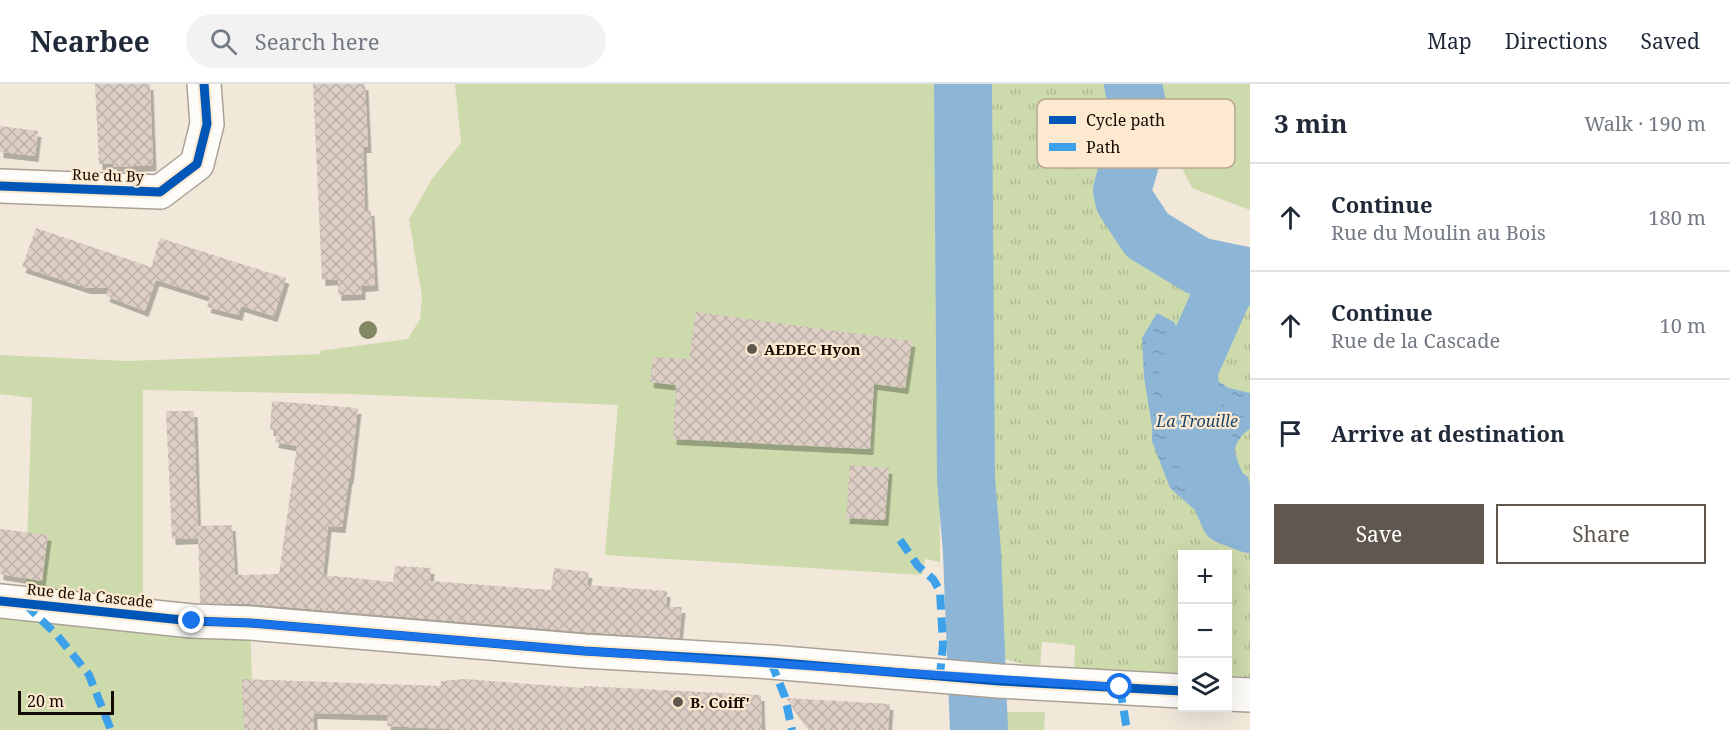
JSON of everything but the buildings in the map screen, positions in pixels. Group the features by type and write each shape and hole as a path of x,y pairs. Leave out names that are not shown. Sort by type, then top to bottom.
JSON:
{"street":[{"name":"Rue du By","path":"0,186 160,192 196,164 207,124 204,84"},
{"name":"Rue de la Cascade","path":"0,601 192,621 250,623 584,651 999,681 1178,691"},
{"path":"1232,694 1250,695"}],"green space":[{"name":"AEDEC Hyon","path":"455,84 942,84 938,190 940,562 925,559 922,575 605,555 618,405 349,394 143,390 143,615 250,623 254,730 0,730 0,600 25,603 32,398 0,394 0,355 127,361 321,354 319,351 408,339 420,319 422,297 409,219 432,179 461,143"},
{"path":"988,84 1122,84 1126,99 1037,99 1037,168 1115,168 1110,185 1146,258 1250,286 1250,677 1232,676 1232,550 1178,550 1178,673 1074,670 1075,645 1042,642 1040,668 985,654"},
{"path":"1156,84 1250,84 1250,210 1192,188 1182,168 1235,168 1235,99 1158,99"},
{"path":"989,712 1045,712 1044,730 989,730"}],"water":[{"name":"La Trouille","path":"1157,313 1174,322 1182,337 1196,327 1208,344 1211,377 1229,388 1250,393 1250,429 1236,444 1232,466 1248,477 1250,485 1250,545 1204,518 1170,488 1152,441 1152,426 1144,377 1142,338"},
{"path":"964,677 990,679 989,730 964,730"}],"waterway":[{"name":"La Trouille","path":"963,84 966,479 972,552 979,730"},
{"name":"La Trouille","path":"1133,84 1136,99"},
{"name":"La Trouille","path":"1129,168 1122,190 1124,200 1147,235 1198,266 1250,277"},
{"name":"La Trouille","path":"1231,274 1188,371 1194,417 1211,473 1229,516 1250,524"}],"marked path":[{"path":"900,540 918,566 933,579 940,591 943,645 940,675"},
{"path":"25,604 57,635 89,675 111,730"},
{"path":"771,662 785,697 792,730"},
{"path":"1120,688 1127,730"}],"cycle path":[{"path":"0,186 160,192 197,164 207,124 204,84"},
{"path":"0,601 192,621 250,623 584,651 771,662 999,681 1178,691"}],"place":[{"name":"AEDEC Hyon","path":"752,349"},
{"name":"B. Coiff'","path":"678,702"}],"route":[{"path":"192,621 250,623 584,651 771,662 999,681 1120,687"}]}
